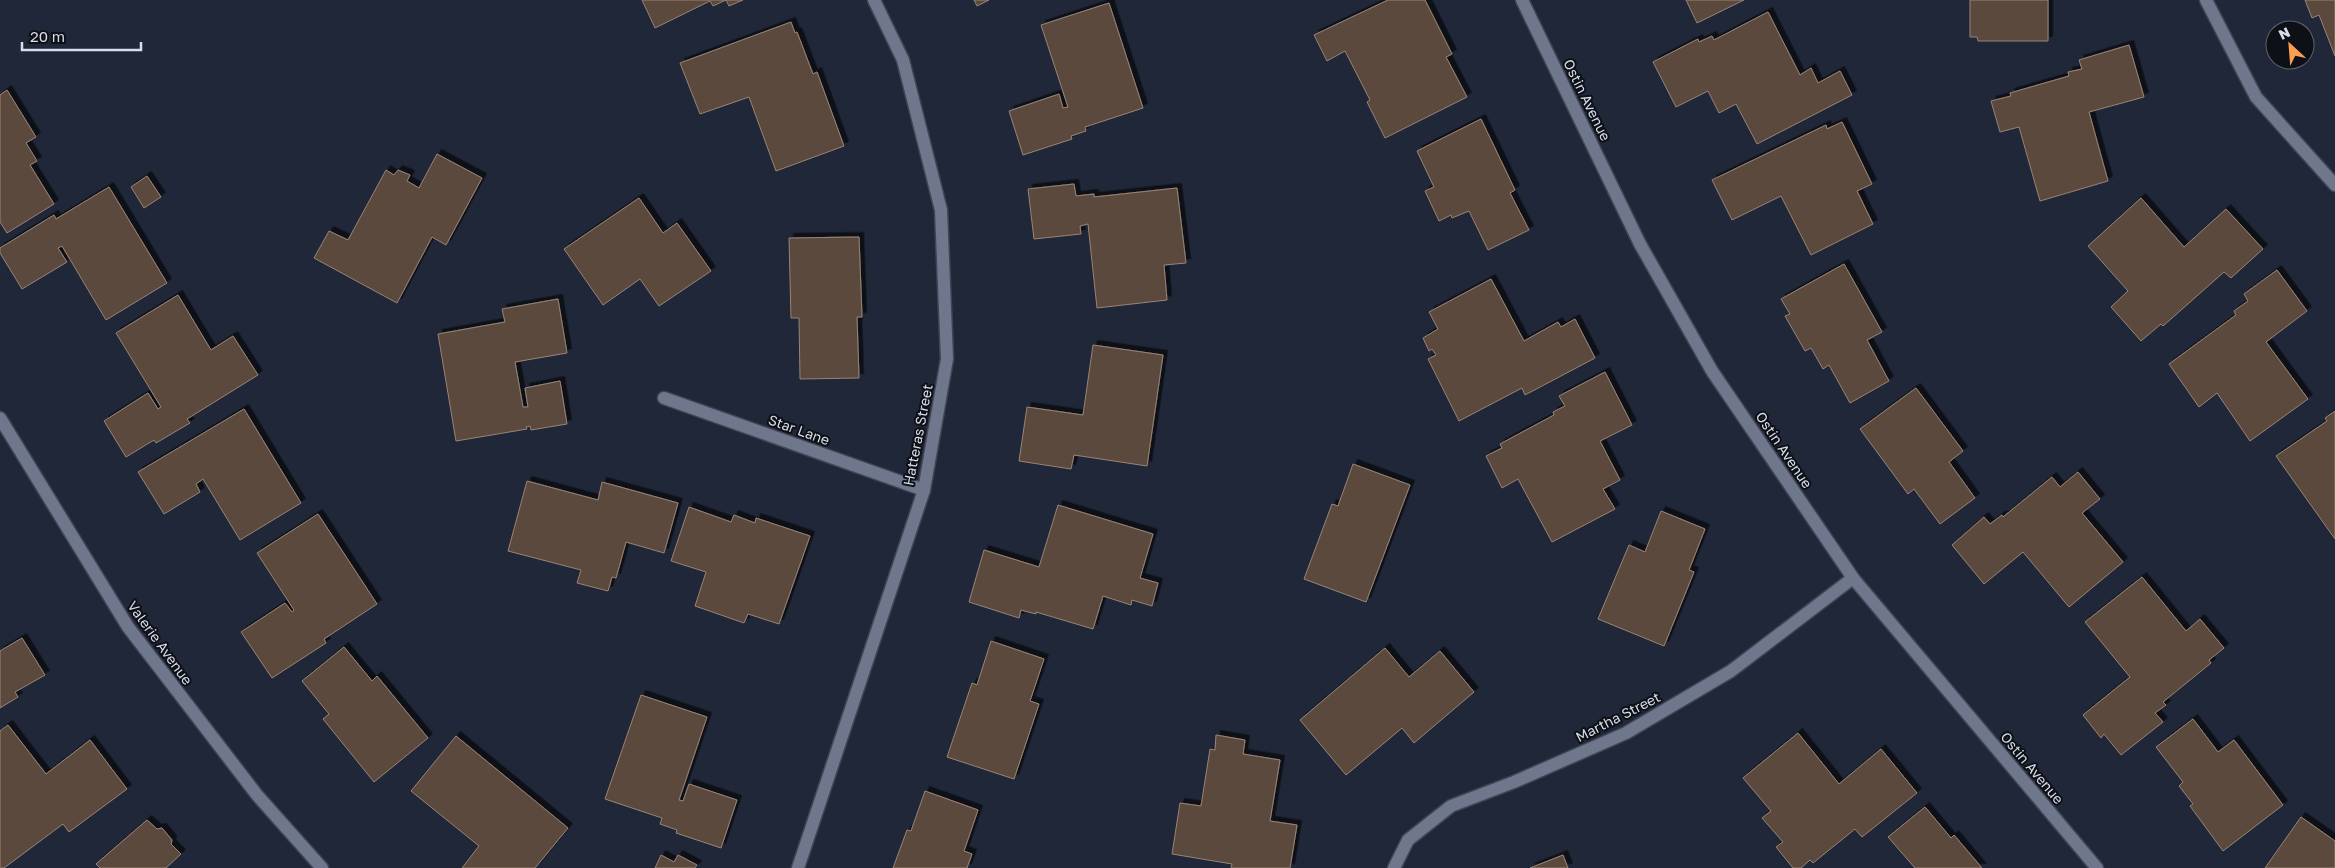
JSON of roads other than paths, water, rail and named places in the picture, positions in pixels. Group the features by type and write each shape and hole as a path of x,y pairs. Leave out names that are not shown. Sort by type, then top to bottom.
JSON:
{"street":[{"name":"Hatteras Street","path":"798,868 924,490 947,360 940,210 903,60 874,0"},
{"name":"Ostin Avenue","path":"1522,0 1640,244 1712,371 1853,578 2097,868"},
{"path":"2206,0 2256,97 2335,185"},
{"name":"Star Lane","path":"664,398 924,490"},
{"name":"Valerie Avenue","path":"0,418 128,627 257,795 322,868"},
{"name":"Martha Street","path":"1394,868 1408,840 1452,806 1514,782 1626,733 1731,671 1853,578"}]}
